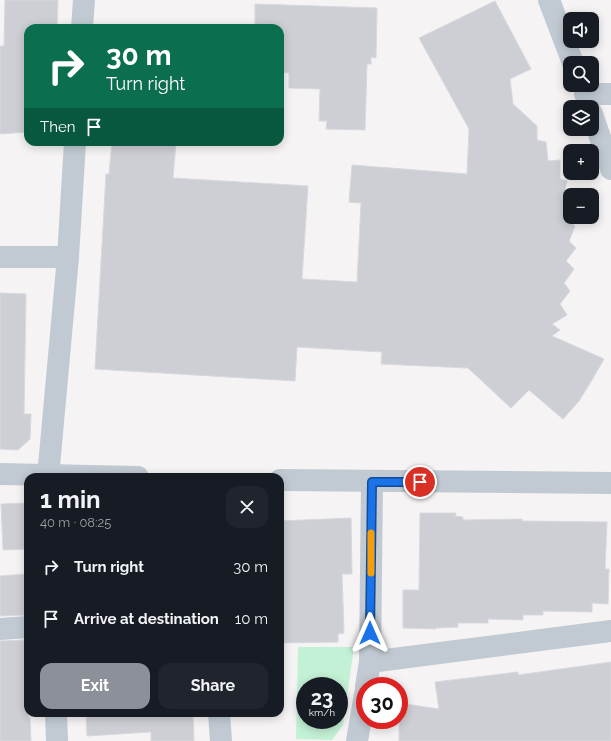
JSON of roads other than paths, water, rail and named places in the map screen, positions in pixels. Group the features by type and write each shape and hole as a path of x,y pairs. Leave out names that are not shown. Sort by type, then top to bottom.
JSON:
{"street":[{"path":"82,24 84,0"},
{"path":"549,0 570,56"},
{"path":"585,95 611,94"},
{"path":"599,134 611,169"},
{"path":"48,473 68,257 75,146"},
{"path":"0,257 68,257"},
{"path":"0,474 24,475"},
{"path":"284,480 611,483"},
{"path":"368,677 370,662 372,482"},
{"path":"0,629 24,627"},
{"path":"370,662 611,631"},
{"path":"56,717 57,741"},
{"path":"219,717 221,741"},
{"path":"357,741 359,729"}]}
